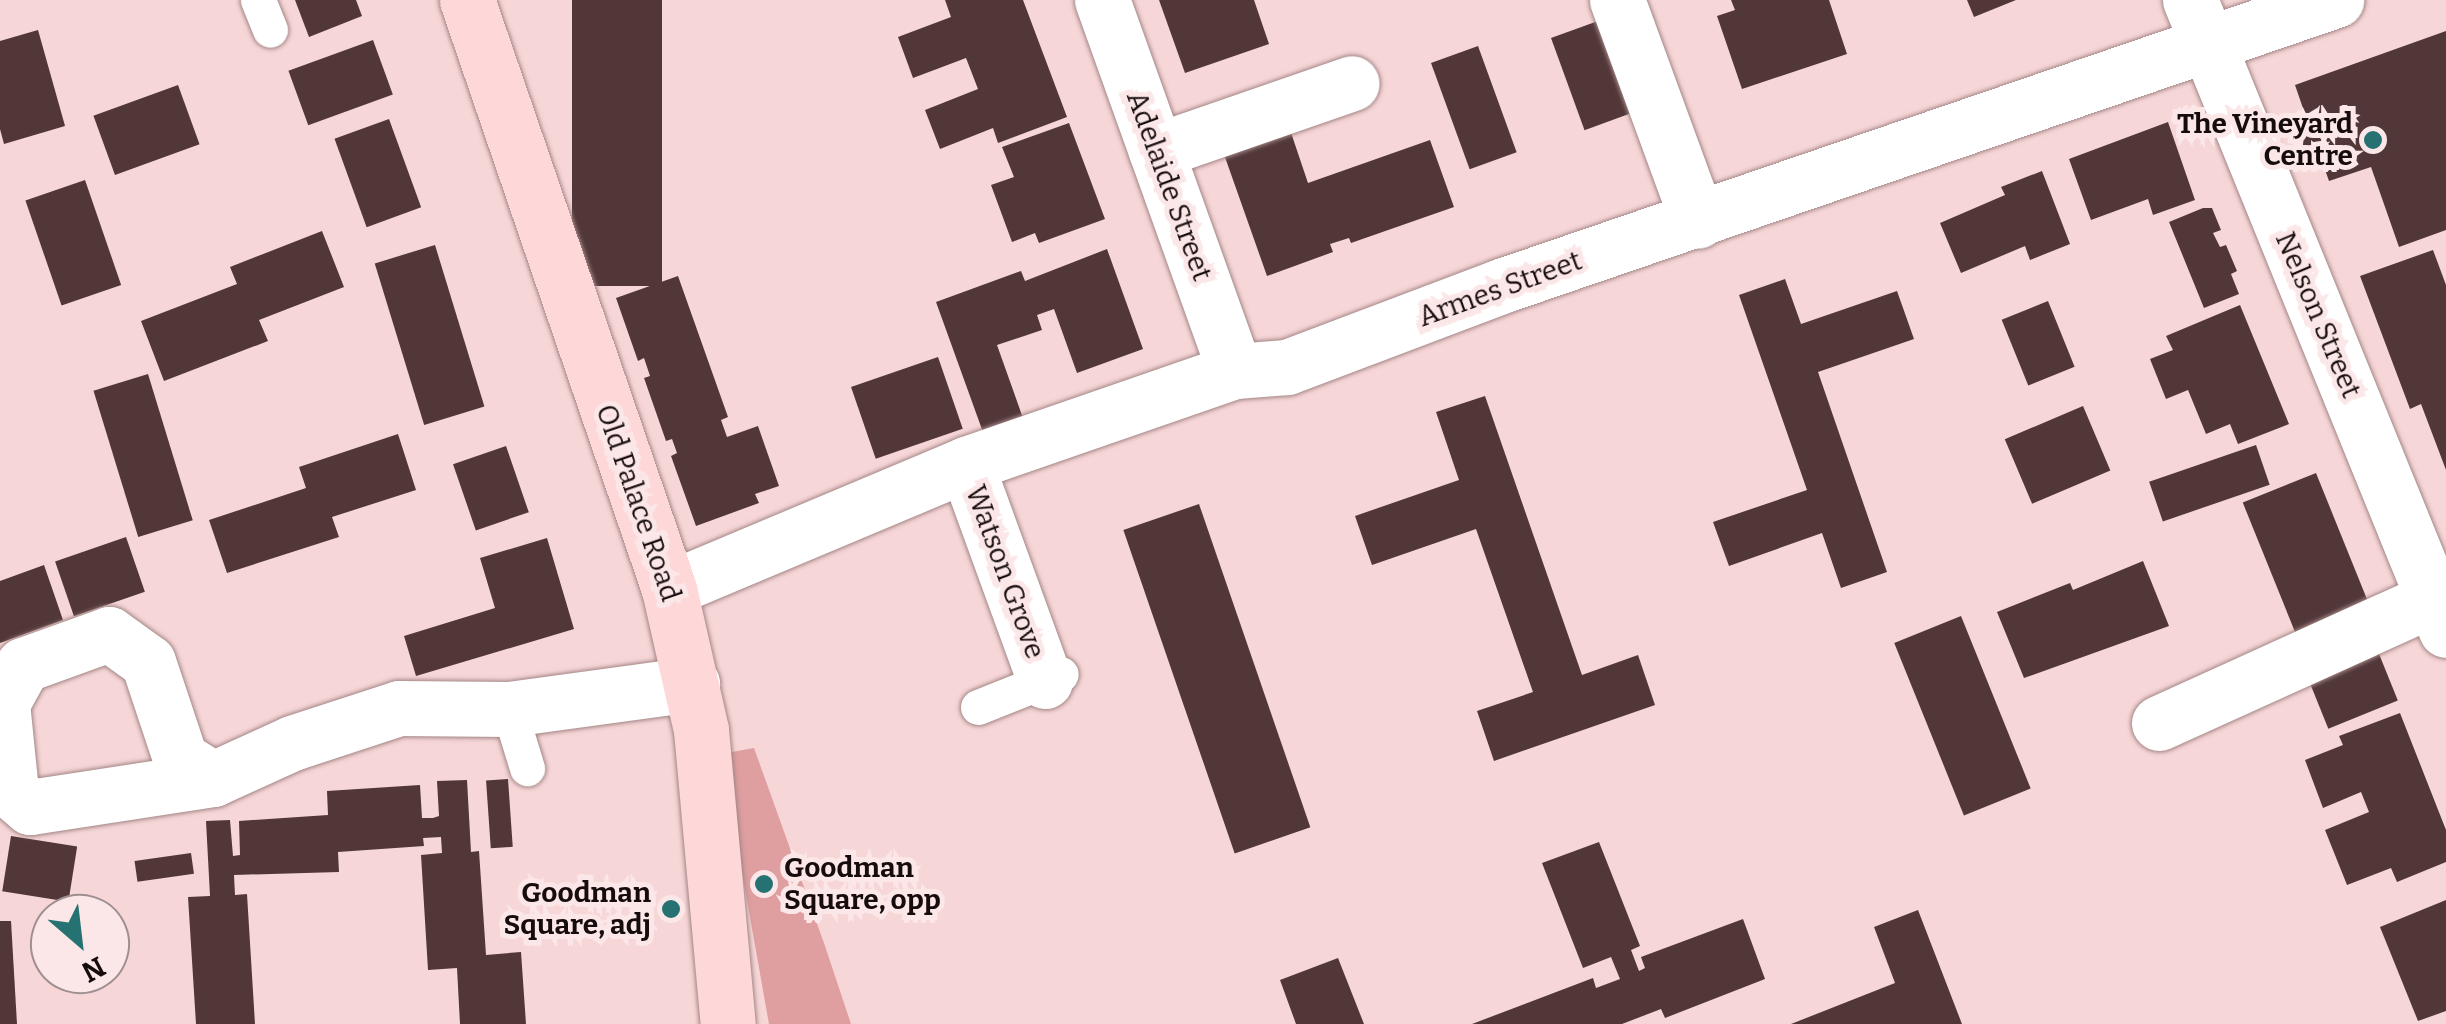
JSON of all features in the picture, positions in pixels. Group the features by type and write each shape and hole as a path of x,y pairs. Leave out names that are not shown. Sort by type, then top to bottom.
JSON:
{"main road":[{"name":"Old Palace Road","path":"467,0 669,589 701,730 728,1024"}],"street":[{"name":"Adelaide Street","path":"1102,0 1236,371"},
{"path":"1618,0 1698,222"},
{"name":"Armes Street","path":"669,589 966,464 1236,371 1287,367 1501,286 1698,222 2198,21 2336,0"},
{"name":"Nelson Street","path":"2198,21 2440,614"},
{"path":"1156,151 1352,83"},
{"name":"Watson Grove","path":"966,464 1055,676"},
{"path":"2160,724 2440,614"},
{"path":"213,779 292,742 399,708 509,709 692,684"}],"lane":[{"name":"Watson Grove","path":"978,707 1055,676"},
{"path":"509,709 526,768"}],"shaded area":[{"path":"754,748 851,1024 769,1024 721,754"}],"building":[{"path":"295,0 356,0 362,16 309,37"},
{"path":"572,0 662,0 662,286 572,286"},
{"path":"945,0 1023,0 1067,117 998,143 993,128 940,149 925,110 978,89 966,58 913,78 898,37 951,17"},
{"path":"1159,0 1254,0 1269,44 1185,73"},
{"path":"1731,0 1829,0 1847,54 1742,89 1717,16 1735,10"},
{"path":"1967,0 2016,0 1974,17"},
{"path":"1598,21 1632,113 1585,130 1551,38"},
{"path":"38,30 65,126 4,144 0,129 0,41"},
{"name":"The Vineyard Centre","path":"2446,31 2446,230 2399,247 2371,167 2329,181 2316,144 2303,148 2293,122 2306,117 2295,85"},
{"path":"373,40 393,95 308,125 288,71"},
{"path":"1478,46 1517,152 1470,169 1431,63"},
{"path":"178,85 200,144 115,175 93,116"},
{"path":"1281,103 1308,183 1430,140 1454,207 1351,243 1349,238 1330,244 1333,252 1267,276 1214,126"},
{"path":"389,119 421,207 367,227 334,139"},
{"path":"2168,122 2195,200 2153,215 2148,199 2091,220 2069,159"},
{"path":"1069,123 1105,219 1039,243 1035,233 1012,242 991,185 1014,177 1002,147"},
{"path":"2042,171 2070,244 2030,260 2025,246 1961,273 1940,223 2005,195 2001,187"},
{"path":"85,180 121,285 62,305 25,201"},
{"path":"2212,208 2221,230 2213,233 2220,247 2226,245 2237,271 2231,274 2239,294 2204,308 2169,222"},
{"path":"322,231 344,287 259,320 268,341 164,381 141,321 237,284 230,267"},
{"path":"435,245 484,407 424,425 375,263"},
{"path":"1107,249 1143,349 1077,373 1054,309 1037,315 1042,330 997,345 1024,421 984,435 936,302 1021,271 1025,281"},
{"path":"2433,250 2446,285 2446,470 2421,404 2410,409 2360,276"},
{"path":"678,276 728,417 721,420 727,437 758,426 779,486 755,494 759,503 696,526 671,456 677,453 672,439 666,441 644,378 650,376 644,358 638,361 616,298"},
{"path":"1785,279 1801,324 1897,291 1914,339 1818,372 1887,572 1841,588 1822,533 1729,566 1713,522 1807,490 1739,295"},
{"path":"2048,301 2075,367 2028,386 2002,320"},
{"path":"2240,305 2289,424 2238,444 2230,424 2206,434 2188,390 2166,399 2150,359 2173,350 2166,336"},
{"path":"938,357 963,429 876,459 851,387"},
{"path":"148,374 193,520 138,537 93,391"},
{"path":"1485,396 1582,675 1638,655 1655,705 1494,761 1477,711 1533,692 1476,529 1372,565 1355,516 1459,480 1436,412"},
{"path":"2083,406 2110,470 2032,504 2005,439"},
{"path":"398,434 416,490 332,517 339,537 227,573 209,520 306,488 299,467"},
{"path":"2256,445 2270,485 2163,522 2149,482"},
{"path":"506,446 529,512 476,530 453,464"},
{"path":"2316,473 2374,617 2301,646 2243,503"},
{"path":"1199,504 1310,827 1235,853 1123,530"},
{"path":"126,537 145,592 74,616 55,561"},
{"path":"547,538 574,629 416,676 404,636 495,608 480,558"},
{"path":"2143,561 2169,626 2024,678 1997,612 2070,583 2073,590"},
{"path":"44,565 63,620 0,643 0,581"},
{"path":"1961,616 2031,788 1964,815 1894,643"},
{"path":"2375,644 2398,701 2328,729 2305,672"},
{"path":"2400,713 2446,830 2446,862 2397,882 2391,868 2347,885 2325,830 2369,812 2361,792 2323,808 2305,760 2343,745 2339,736"},
{"path":"508,779 513,847 491,848 486,781"},
{"path":"467,780 471,852 479,851 486,955 521,952 526,1024 460,1024 457,968 428,970 421,855 442,853 441,837 423,838 424,846 338,852 339,872 234,875 235,895 247,894 255,1024 196,1024 188,897 210,896 206,821 230,820 233,856 240,855 239,821 328,815 327,791 420,785 422,818 433,818 439,816 437,781"},
{"path":"11,836 77,846 70,894 30,896 2,891"},
{"path":"1599,842 1640,946 1631,950 1639,971 1645,968 1641,957 1743,919 1765,979 1665,1018 1661,1009 1622,1024 1472,1024 1593,978 1596,988 1620,979 1611,957 1583,968 1542,863"},
{"path":"191,853 194,874 137,882 135,861"},
{"path":"2446,900 2446,1011 2418,1021 2380,927"},
{"path":"1918,910 1962,1024 1791,1024 1895,983 1874,927"},
{"path":"0,921 11,921 17,1024 0,1024"},
{"path":"1338,958 1364,1024 1296,1024 1280,980"}],"place":[{"name":"The Vineyard Centre","path":"2373,140"},
{"name":"Goodman Square, opp","path":"764,884"},
{"name":"Goodman Square, adj","path":"671,909"}]}
